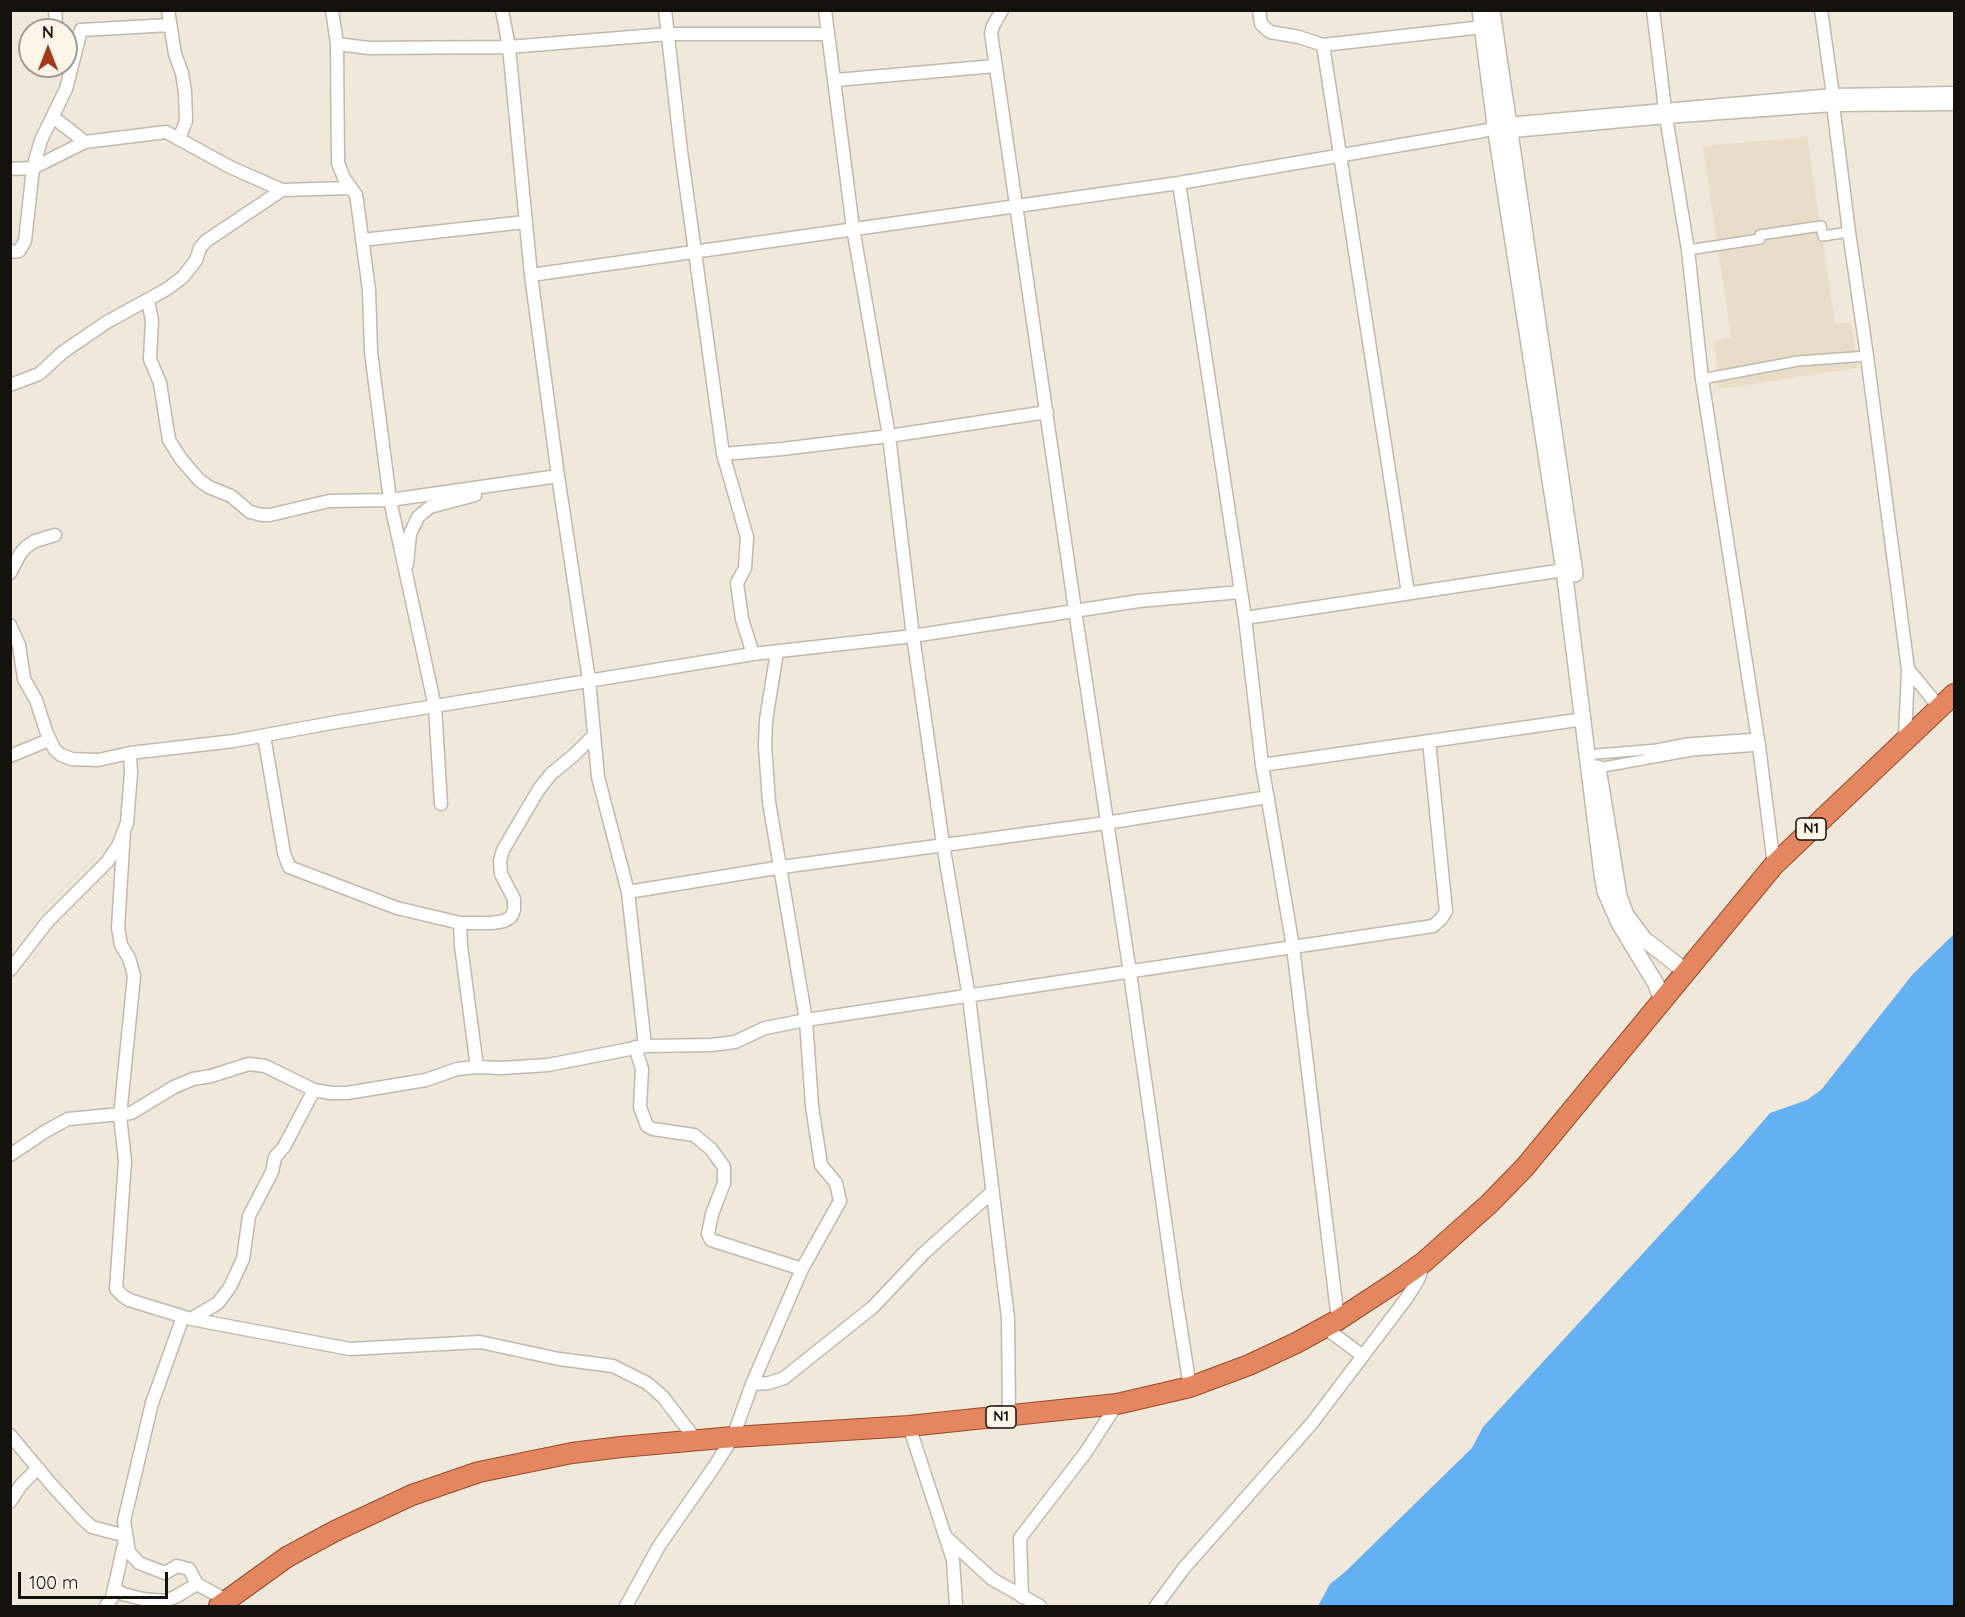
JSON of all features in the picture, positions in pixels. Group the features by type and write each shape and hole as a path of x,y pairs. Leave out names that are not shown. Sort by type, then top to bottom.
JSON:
{"highway":[{"name":"N1","path":"222,1603 287,1557 335,1531 412,1495 479,1472 572,1453 733,1437 909,1426 1117,1404 1190,1386 1250,1365 1331,1324 1424,1262 1489,1204 1525,1167 1774,865 1954,694"}],"street":[{"path":"168,10 185,92 186,121 179,139"},
{"path":"332,10 337,44 338,163 357,201 369,290 371,352 390,500 435,707 441,804"},
{"path":"502,10 509,47 531,275 589,680 598,777 624,884 628,892 642,1069 640,1107 647,1126 653,1129 694,1135 711,1149 724,1167 724,1183 712,1214 708,1234 711,1240 802,1269"},
{"path":"665,10 723,454 747,537 745,568 737,583 742,619 753,654"},
{"path":"825,10 836,80 853,228 889,436 913,636 943,844 969,997 1008,1318 1009,1416"},
{"path":"1002,10 991,33 995,66 1190,1386"},
{"path":"1259,10 1261,24 1270,32 1299,37 1323,45 1483,27"},
{"path":"1480,10 1564,570 1605,891 1619,923 1665,997"},
{"path":"1492,10 1498,129 1574,569 1598,761 1619,896 1626,915 1644,939 1683,974"},
{"path":"1653,10 1666,112 1688,249 1702,379 1759,742 1774,865"},
{"path":"1821,10 1908,669 1905,739"},
{"path":"10,252 19,250 25,241 33,168 41,140 66,89 81,30 170,25"},
{"path":"337,44 369,48 509,47 668,34 828,34"},
{"path":"1323,45 1408,592"},
{"path":"836,80 995,66"},
{"path":"531,275 1179,183 1498,129 1666,112 1954,93"},
{"path":"1833,100 1954,104"},
{"path":"53,117 85,142"},
{"path":"10,169 33,168 85,142 166,132 231,167 282,190 350,188"},
{"path":"1179,183 1245,618 1262,765 1293,947 1331,1324 1363,1356"},
{"path":"10,385 39,374 63,352 106,322 148,301 183,278 206,241 282,190"},
{"path":"362,240 525,222"},
{"path":"1688,249 1760,239 1760,235 1821,226 1823,236 1849,232"},
{"path":"148,301 152,320 150,359 160,383 169,440 199,480 231,496 249,512 270,515 328,501 390,500 558,476"},
{"path":"1702,379 1798,361 1867,356"},
{"path":"723,454 889,436 1047,412"},
{"path":"408,584 407,559 410,534 418,517 430,507 489,492 511,483"},
{"path":"10,573 26,547 35,541 55,535"},
{"path":"1245,618 1564,570"},
{"path":"10,625 19,645 24,680 36,700 50,740 61,755 72,759 98,760 130,753 264,736 753,654 913,636 1139,601 1240,592"},
{"path":"626,1606 659,1546 733,1437 752,1384 802,1269 840,1201 836,1183 821,1165 812,1106 806,1020 782,867 769,802 765,746 766,720 777,652"},
{"path":"1908,669 1940,707"},
{"path":"1262,765 1584,719"},
{"path":"264,736 284,853 289,867 397,908 460,923 492,923 511,917 514,910 514,899 501,874 500,861 503,850 539,789 551,774 594,735"},
{"path":"10,756 50,740"},
{"path":"10,1155 68,1119 120,1116 131,1113 174,1087 193,1079 249,1064 265,1066 314,1089 331,1094 347,1094 426,1080 457,1069 548,1065 640,1047 735,1042 765,1028 806,1020 1433,926 1442,919 1446,911 1429,741"},
{"path":"1598,761 1625,753 1759,742"},
{"path":"10,970 48,921 107,862 118,846 127,823 130,753"},
{"path":"628,892 782,867 1106,823 1268,798"},
{"path":"124,831 118,928 134,976 120,1116 125,1161 116,1288 129,1300 187,1318 350,1349 480,1342 559,1359 613,1366 646,1383 663,1397 696,1440"},
{"path":"460,923 477,1067"},
{"path":"222,1603 197,1584 189,1569 177,1566 165,1573 139,1563 129,1552 124,1521 152,1403 187,1318 218,1303 230,1287 243,1259 249,1216 272,1172 275,1157 284,1147 314,1089"},
{"path":"752,1384 770,1383 784,1378 873,1307 924,1253 992,1192"},
{"path":"1156,1606 1184,1568 1312,1423 1412,1289 1418,1280 1424,1262"},
{"path":"1022,1597 1020,1538 1086,1452 1117,1404"},
{"path":"909,1426 947,1538 955,1569 956,1606"},
{"path":"10,1434 92,1527 126,1536"},
{"path":"10,1502 21,1485 38,1468"},
{"path":"106,1606 112,1598 126,1536"},
{"path":"947,1538 992,1579 1040,1606"},
{"path":"114,1588 123,1594 165,1601 197,1584"}],"shaded area":[{"path":"1807,137 1835,324 1851,322 1858,368 1719,389 1714,340 1731,337 1703,146"}],"water":[{"path":"1954,934 1954,1606 1318,1606 1330,1584 1472,1448 1483,1427 1770,1113 1807,1100 1821,1090 1913,974"}]}
